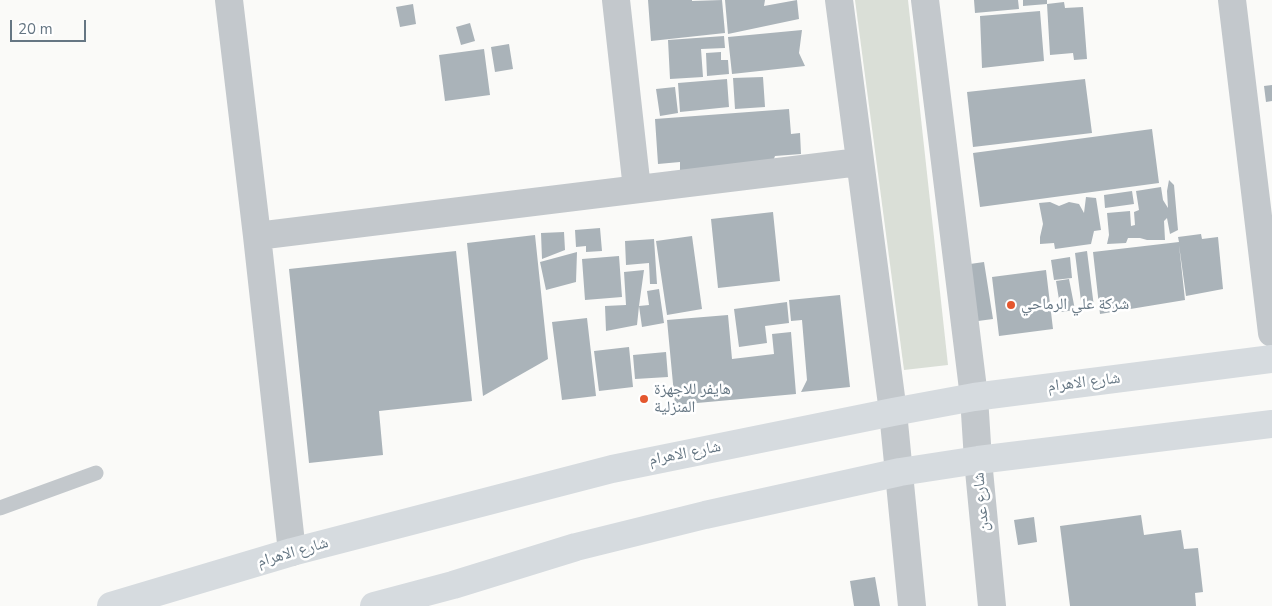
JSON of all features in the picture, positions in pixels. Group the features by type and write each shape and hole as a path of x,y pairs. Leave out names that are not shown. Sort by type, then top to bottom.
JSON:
{"main road":[{"name":"شارع الاهرام","path":"111,606 292,552 612,469 974,397 1272,359"},
{"path":"374,606 454,585 585,545 705,515 900,472 978,460 1272,424"}],"street":[{"path":"229,0 292,552"},
{"path":"616,0 637,189"},
{"path":"839,0 893,412 912,606"},
{"name":"شارع عدن","path":"925,0 974,397 992,606"},
{"path":"1232,0 1272,333"},
{"path":"257,236 859,162"}],"lane":[{"path":"0,508 96,473"}],"shaded area":[{"path":"855,0 908,0 948,365 904,370"}],"building":[{"path":"648,0 722,0 725,33 651,41"},
{"path":"725,0 765,0 764,6 797,0 799,19 728,34"},
{"path":"974,0 1018,0 1019,9 975,13"},
{"path":"1023,0 1047,0 1047,4 1023,6"},
{"path":"1064,2 1065,8 1083,7 1087,59 1074,60 1073,53 1050,55 1047,4"},
{"path":"413,4 416,24 400,27 396,7"},
{"path":"1040,11 1044,61 982,68 980,16"},
{"path":"470,23 475,41 461,45 456,27"},
{"path":"802,30 799,53 805,66 732,74 728,37"},
{"path":"724,36 725,48 701,49 703,77 670,79 668,40"},
{"path":"509,44 513,69 495,72 491,47"},
{"path":"484,49 490,95 445,101 439,55"},
{"path":"721,52 721,60 728,60 729,74 707,76 706,53"},
{"path":"763,77 765,107 735,109 733,78"},
{"path":"727,79 729,107 680,112 678,83"},
{"path":"1085,79 1092,133 973,147 967,92"},
{"path":"1272,85 1272,101 1266,102 1264,86"},
{"path":"675,87 678,113 660,116 656,89"},
{"path":"789,109 791,134 800,133 801,154 775,156 772,164 680,171 680,162 658,164 655,119"},
{"path":"1152,129 1159,183 980,207 973,153"},
{"path":"1169,180 1174,185 1178,230 1170,234 1167,218 1164,221 1165,240 1128,238 1126,243 1107,244 1109,235 1107,213 1130,211 1131,226 1135,225 1134,212 1139,210 1136,191 1161,187 1163,200 1168,208 1167,191"},
{"path":"1132,191 1134,204 1105,208 1104,195"},
{"path":"1086,197 1096,198 1101,230 1094,231 1091,244 1055,249 1054,243 1040,244 1043,224 1039,203 1050,202 1059,206 1069,202 1079,204 1084,213"},
{"path":"773,212 780,281 718,288 711,219"},
{"path":"600,228 602,251 586,252 586,246 576,247 575,230"},
{"path":"564,232 565,250 542,259 541,233"},
{"path":"1201,234 1202,239 1218,237 1223,289 1186,296 1179,245 1185,300 1100,314 1093,252 1179,242 1178,237"},
{"path":"535,235 548,359 483,396 467,243"},
{"path":"692,236 702,309 667,315 656,241"},
{"path":"654,239 657,284 650,284 649,263 626,265 625,241"},
{"path":"456,251 472,401 379,411 383,455 309,463 289,269"},
{"path":"1087,251 1094,307 1082,309 1075,253"},
{"path":"577,252 576,282 546,290 540,262"},
{"path":"619,256 622,297 585,300 582,259"},
{"path":"1070,257 1072,278 1054,280 1051,260"},
{"path":"984,262 993,319 978,321 970,264"},
{"path":"644,270 637,325 606,331 605,306 626,305 624,272"},
{"path":"1046,270 1053,329 999,336 992,277"},
{"path":"1069,279 1075,310 1061,312 1056,281"},
{"path":"659,289 664,323 642,327 639,306 649,305 647,291"},
{"path":"840,295 850,387 801,392 807,380 802,320 791,321 789,300"},
{"path":"787,302 789,323 765,326 767,343 739,347 734,309"},
{"path":"728,315 732,359 774,354 772,334 791,332 796,394 675,405 667,320"},
{"path":"587,318 596,396 562,400 552,322"},
{"path":"629,347 633,387 599,391 594,351"},
{"path":"666,352 668,377 635,379 633,355"},
{"path":"1141,515 1144,535 1181,530 1184,549 1198,548 1203,592 1195,593 1196,606 1070,606 1060,526"},
{"path":"1034,517 1037,542 1018,545 1014,520"},
{"path":"875,577 880,606 854,606 850,581"}],"place":[{"name":"شركة علي الرماحي","path":"1011,305"},
{"name":"هايفر للاجهزة المنزلية","path":"644,399"}]}
